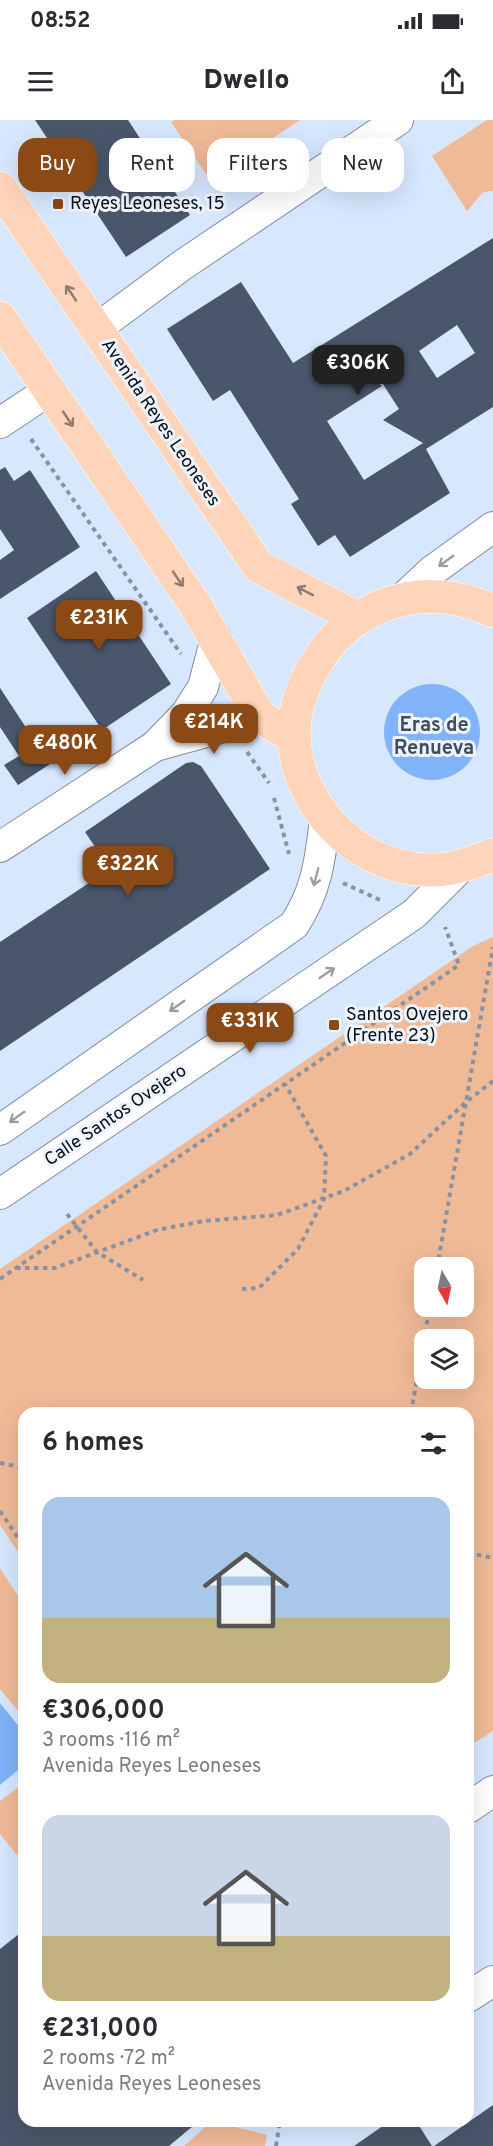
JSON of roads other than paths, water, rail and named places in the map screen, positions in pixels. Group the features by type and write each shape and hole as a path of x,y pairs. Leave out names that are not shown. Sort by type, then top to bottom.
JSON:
{"main road":[{"name":"Avenida Reyes Leoneses","path":"0,188 259,567 357,618"},
{"path":"0,318 216,638 260,717 294,737"},
{"path":"493,611 476,603 439,596 402,599 357,618 322,650 301,691 294,737 303,781 325,820 354,846 390,863 426,870 461,867 493,855"}],"street":[{"path":"96,329 184,264 398,120"},
{"path":"0,423 48,391"},
{"path":"402,599 432,571 493,527"},
{"path":"0,847 155,746 186,714 203,687 216,638"},
{"path":"155,746 260,717"},
{"path":"0,1130 294,925 309,903 318,872 325,820"},
{"name":"Calle Santos Ovejero","path":"0,1194 414,914 461,867"},
{"path":"474,1804 493,1791"},
{"path":"474,1993 493,1981"}],"water":[{"path":"432,684 450,688 466,698 476,714 480,732 476,750 466,766 450,776 432,780 414,776 398,766 388,750 384,732 388,714 398,698 414,688"},
{"path":"0,1703 18,1726 18,1770 0,1785"}],"place":[{"name":"Reyes Leoneses, 15","path":"58,204"},
{"name":"Santos Ovejero (Frente 23)","path":"334,1025"}],"district":[{"name":"Eras de Renueva","path":"434,738"}]}
